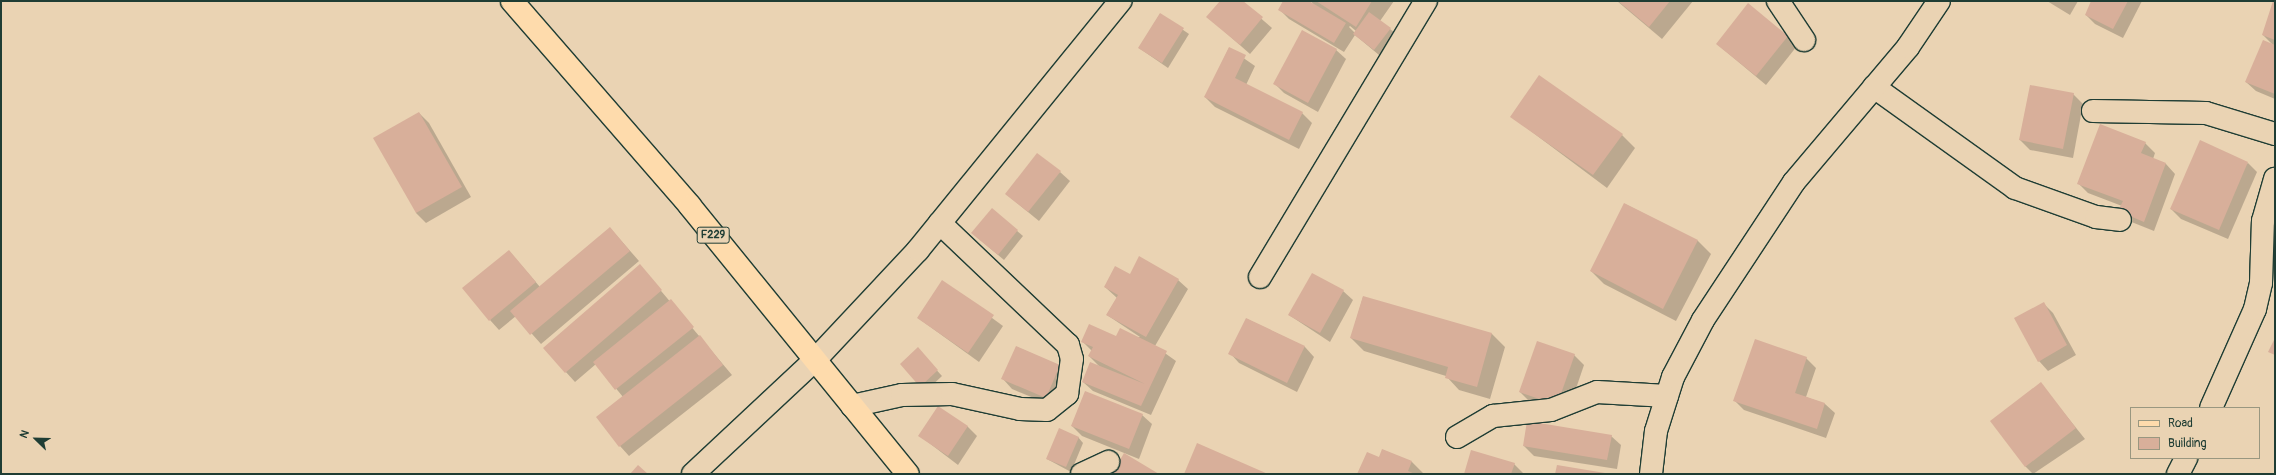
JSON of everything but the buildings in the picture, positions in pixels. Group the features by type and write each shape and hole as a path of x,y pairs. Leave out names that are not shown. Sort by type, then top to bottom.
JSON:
{"main road":[{"name":"F229","path":"512,1 816,359 852,406 908,474"}],"street":[{"path":"694,474 816,359 940,223 1120,1"},
{"path":"1260,277 1426,1"},
{"path":"1778,1 1804,40"},
{"path":"1651,474 1656,431 1667,396 1703,320 1794,182 1908,47 1939,1"},
{"path":"1874,87 2015,188 2096,217 2120,220"},
{"path":"2093,111 2206,113 2275,134"},
{"path":"2211,407 2255,309 2261,283 2263,222 2275,179"},
{"path":"852,406 902,395 952,394 1020,409 1047,410 1067,394 1072,359 1068,346 940,223"},
{"path":"1456,437 1493,416 1551,410 1597,392 1667,396"},
{"path":"2178,474 2186,459"},
{"path":"1082,474 1108,462"}]}
